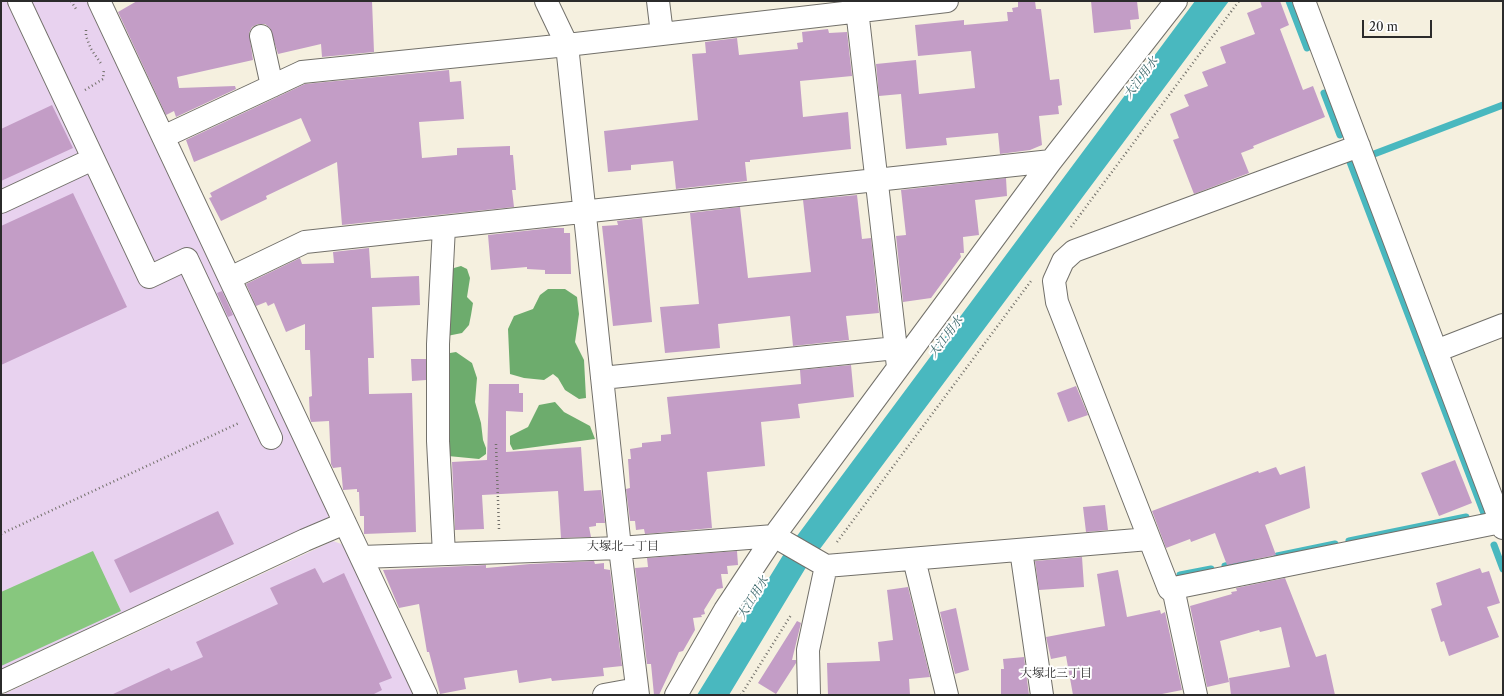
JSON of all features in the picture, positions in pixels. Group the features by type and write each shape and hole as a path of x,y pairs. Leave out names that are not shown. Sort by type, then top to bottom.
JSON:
{"street":[{"path":"19,1 149,277 187,259 271,438"},
{"path":"546,1 567,45 620,548 638,692 604,695"},
{"path":"658,1 662,34"},
{"path":"163,137 302,72 662,34 856,6 947,1"},
{"path":"676,695 725,610 780,539 897,358 1176,1"},
{"path":"1304,1 1359,146 1436,351 1502,525 1168,589 1057,302 1054,282 1064,261 1074,251 1359,146"},
{"path":"106,4 163,137 426,695"},
{"path":"856,6 897,358"},
{"path":"261,36 272,86"},
{"path":"1,202 93,159"},
{"path":"230,278 305,242 1050,161"},
{"path":"444,227 438,344 438,441 444,554"},
{"path":"1436,351 1503,325"},
{"path":"602,378 897,358"},
{"path":"1,682 305,540 345,523"},
{"path":"361,557 620,548 780,539 822,564 914,559 1149,539"},
{"path":"1021,550 1042,695"},
{"path":"914,559 947,695"},
{"path":"809,695 808,650 822,564"},
{"path":"1173,588 1196,695"}],"path":[{"path":"71,1 78,10"},
{"path":"1068,231 1239,1"},
{"path":"65,99 95,85 103,79 105,70 91,50 86,36 86,28"},
{"path":"822,564 1035,276"},
{"path":"1,534 260,413"},
{"path":"496,444 500,552"},
{"path":"741,695 793,612"}],"shaded area":[{"path":"1,1 87,1 330,513 326,522 1,673"},
{"path":"333,541 344,545 416,695 2,695"}],"green space":[{"path":"461,266 467,269 470,278 467,297 473,303 469,325 462,333 447,336 450,271"},
{"path":"548,289 565,289 577,297 579,314 575,342 584,360 586,398 579,399 565,390 558,378 553,374 544,380 524,378 510,374 508,329 514,316 533,309 540,295"},
{"path":"456,352 472,363 477,378 475,402 486,448 486,454 479,459 448,456 445,359 450,353"},
{"path":"555,402 564,412 590,426 595,439 513,450 510,444 510,436 528,427 539,405"},
{"path":"93,551 121,611 1,666 1,592"}],"water":[{"name":"大江用水","path":"1195,1 1229,1 805,569 729,695 697,695 785,552"}],"building":[{"path":"137,1 372,1 374,52 322,57 321,44 278,54 270,28 265,24 258,24 252,27 249,33 253,60 177,77 179,88 235,86 236,89 176,117 174,111 166,115 118,12"},
{"path":"1035,1 1036,9 1041,9 1050,80 1059,79 1062,105 1058,106 1059,114 1039,116 1042,145 1030,150 1000,154 998,133 946,138 947,145 906,149 901,94 879,96 876,64 916,60 919,94 975,88 971,51 918,56 915,25 964,20 964,25 1008,21 1007,12 1013,12 1012,8 1018,7 1018,2"},
{"path":"1091,1 1137,1 1139,19 1130,20 1131,29 1094,33"},
{"path":"1260,1 1280,1 1289,25 1280,29 1303,90 1313,86 1325,117 1253,146 1254,148 1241,153 1249,173 1194,194 1173,140 1179,138 1170,114 1189,106 1184,95 1208,86 1202,72 1226,63 1220,47 1255,34 1247,13 1262,7"},
{"path":"828,29 829,33 847,32 852,76 800,81 803,117 848,112 851,149 750,160 750,162 745,162 747,181 676,189 673,161 631,165 631,170 608,172 604,131 698,120 692,54 706,53 705,42 737,38 739,55 798,49 797,43 803,42 802,32"},
{"path":"449,70 450,82 461,81 464,119 419,122 422,158 457,155 457,148 510,146 510,155 513,155 516,190 512,190 514,207 342,225 337,162 266,196 267,199 221,221 209,198 212,197 210,193 311,141 301,118 194,162 186,140 305,84"},
{"path":"52,105 73,148 1,181 1,129"},
{"path":"1006,178 1007,196 975,200 979,235 963,237 964,253 960,253 961,257 931,298 903,302 896,236 906,235 901,190"},
{"path":"73,193 127,307 1,365 1,226"},
{"path":"857,195 862,239 871,238 879,313 846,316 849,340 793,346 790,316 718,324 720,348 665,353 660,307 699,304 690,213 740,207 748,278 811,272 803,200"},
{"path":"642,218 652,322 613,326 602,226 618,225 617,221"},
{"path":"564,228 564,233 570,233 571,274 545,274 545,270 527,269 527,267 491,270 488,235"},
{"path":"369,248 371,278 419,276 420,305 372,307 374,358 368,358 369,394 412,393 416,532 364,534 364,516 360,516 359,492 357,492 357,489 343,490 341,467 333,468 331,464 329,421 311,422 309,397 312,396 310,350 305,350 305,324 286,332 274,303 268,306 266,302 256,306 246,284 300,258 302,264 334,263 333,252"},
{"path":"222,291 233,315 228,317 217,293"},
{"path":"411,359 426,359 426,380 412,381"},
{"path":"851,365 854,397 798,404 800,418 761,422 765,466 707,472 712,528 645,534 644,529 636,530 635,521 630,521 626,489 630,488 628,459 631,459 630,449 642,447 642,443 661,441 661,435 671,434 667,397 801,384 800,370"},
{"path":"489,384 519,384 519,393 523,393 523,412 506,411 506,452 581,447 584,491 601,490 605,523 596,523 596,526 589,527 591,537 561,538 558,491 482,495 484,529 455,530 452,462 487,460"},
{"path":"1076,386 1088,415 1068,422 1057,393"},
{"path":"1455,460 1472,503 1439,516 1421,473"},
{"path":"1305,466 1310,508 1265,525 1276,555 1227,565 1215,533 1191,542 1190,539 1166,548 1152,511 1258,471 1259,473 1276,467 1280,475"},
{"path":"1105,505 1108,530 1086,532 1083,507"},
{"path":"218,511 234,544 130,593 114,560"},
{"path":"737,551 738,565 727,566 728,574 721,574 723,588 717,589 704,610 705,614 701,615 702,617 693,618 695,630 683,651 679,652 659,695 654,695 651,664 647,664 635,568 648,567 647,558"},
{"path":"1082,557 1084,587 1039,590 1035,561"},
{"path":"594,561 595,564 604,563 604,569 610,570 622,666 603,668 604,676 552,681 551,678 519,683 517,670 464,678 466,689 440,694 429,652 427,652 419,604 399,608 383,570 486,565 486,568"},
{"path":"315,568 323,583 344,573 392,678 379,683 382,690 372,695 111,695 169,668 171,671 203,657 196,642 278,604 270,588"},
{"path":"1480,568 1482,573 1489,571 1500,603 1487,607 1499,637 1449,656 1444,641 1441,642 1431,609 1442,605 1436,583"},
{"path":"1118,570 1127,617 1160,610 1161,614 1165,612 1182,690 1157,695 1073,695 1066,656 1051,659 1046,637 1105,626 1097,574"},
{"path":"1285,578 1316,657 1326,654 1335,695 1231,695 1229,678 1290,667 1281,627 1260,632 1259,630 1220,641 1229,682 1207,687 1190,606 1232,594 1231,592 1237,591 1236,588"},
{"path":"908,587 930,677 909,679 910,695 828,695 827,663 880,661 878,642 893,640 887,590"},
{"path":"956,608 969,670 955,674 940,612"},
{"path":"797,621 801,623 792,660 796,660 796,663 776,694 758,683"},
{"path":"1024,657 1029,695 1001,695 1001,669 1004,669 1003,659"}],"waterway":[{"path":"1289,1 1307,48"},
{"path":"1324,93 1340,135"},
{"path":"1374,154 1503,105"},
{"path":"1350,162 1485,516"},
{"path":"1349,541 1466,517"},
{"path":"1277,556 1335,544"},
{"path":"1494,545 1503,569"},
{"path":"1225,566 1252,561"},
{"path":"1180,575 1211,569"}],"district":[{"name":"大塚北一丁目","path":"623,547"},
{"name":"大塚北三丁目","path":"1056,674"}]}
